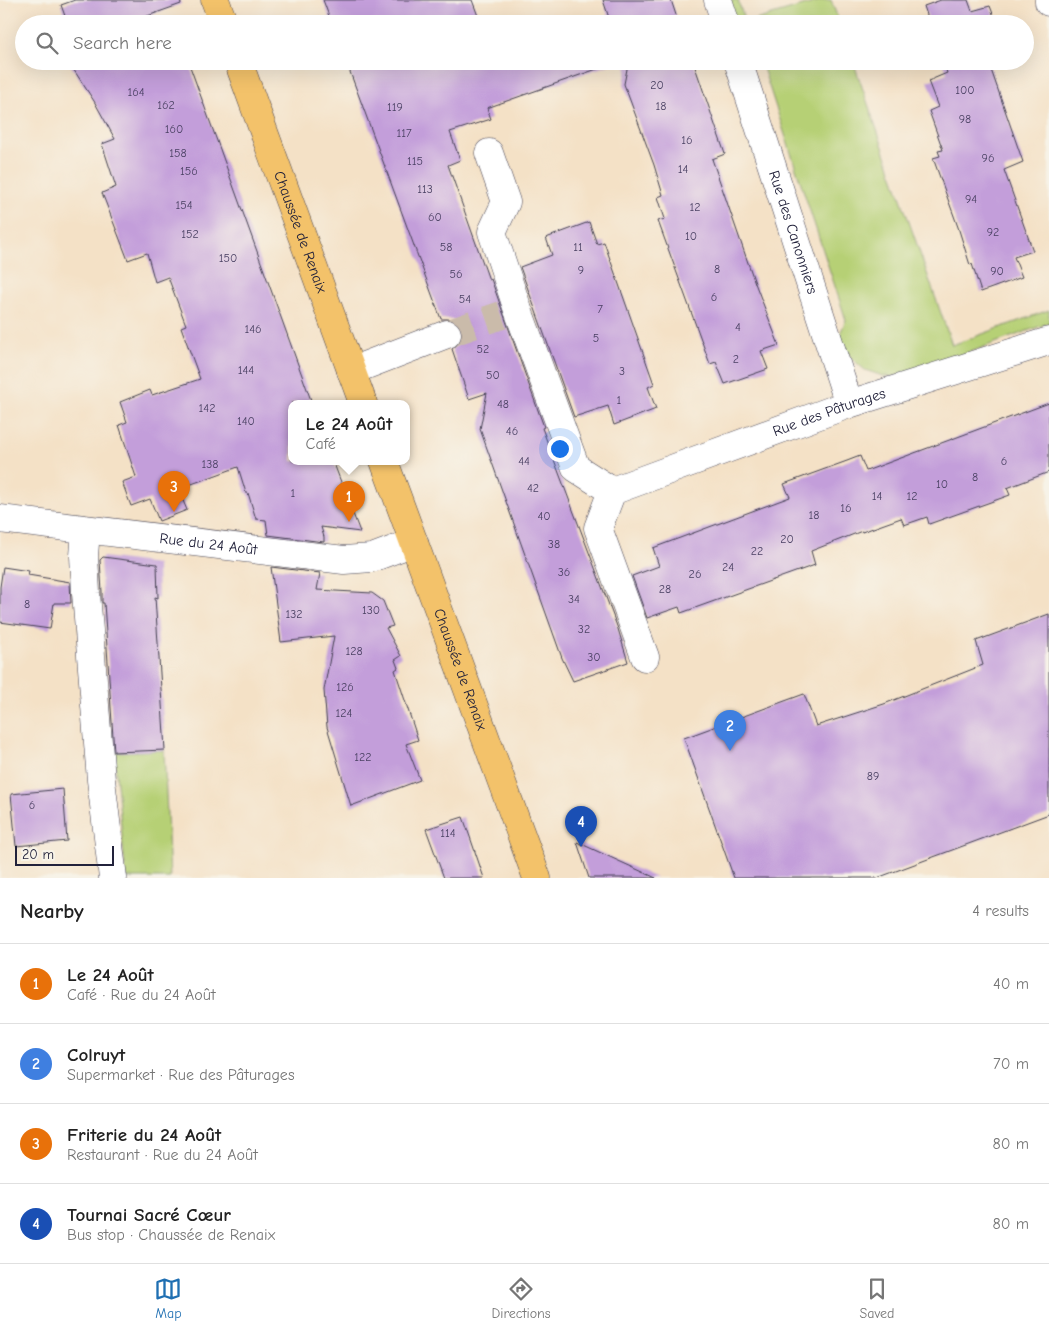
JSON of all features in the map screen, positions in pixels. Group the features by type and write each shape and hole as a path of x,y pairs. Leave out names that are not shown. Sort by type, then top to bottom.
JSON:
{"main road":[{"path":"215,0 221,15"},
{"name":"Chaussée de Renaix","path":"241,70 362,400"},
{"name":"Chaussée de Renaix","path":"385,465 537,878"}],"street":[{"path":"718,0 723,15"},
{"name":"Rue des Canonniers","path":"741,70 849,404"},
{"path":"489,153 506,202 492,232 510,313 576,468 612,491 598,528 645,657"},
{"path":"351,371 447,334"},
{"name":"Rue des Pâturages","path":"612,491 849,404 1049,341"},
{"name":"Rue du 24 Août","path":"0,519 344,560 372,558 414,542"},
{"path":"86,530 84,556 86,593 102,780 113,878"}],"green space":[{"path":"728,0 738,0 743,15 733,15"},
{"path":"823,0 831,0 837,15 772,15"},
{"path":"764,70 856,70 952,345 1049,310 1049,323 903,377 883,376 865,370 852,359 843,347 839,336 846,320"},
{"path":"164,750 170,878 126,878 114,752"}],"building":[{"path":"75,0 180,0 181,4 150,15 65,15 61,5"},
{"path":"323,0 472,0 478,15 329,15"},
{"path":"603,0 671,0 676,15 608,15"},
{"path":"941,0 968,0 972,11 990,6 994,15 927,15 924,6"},
{"path":"74,70 191,70 311,400 288,400 288,465 335,465 360,532 321,527 324,542 268,535 266,520 256,519 238,467 178,489 187,510 159,521 150,499 131,506 122,482 136,477 119,425 127,422 120,402 150,390 152,395 200,379 181,327 186,325 168,277 155,282 147,253 128,260 102,193 116,187 102,144 115,139"},
{"path":"349,70 594,70 487,108 491,119 450,132 460,160 448,165 544,427 542,428 618,629 628,662 573,681 562,658 480,429 487,393 469,399 452,349 459,343 462,329 456,322 449,319 441,319"},
{"path":"627,70 696,70 725,154 712,159 755,283 779,345 761,351 768,369 725,384 716,362 710,364 658,221 665,219 658,197 663,195 624,84"},
{"path":"946,70 991,70 1023,162 1004,170 1033,251 1014,257 1022,277 981,292 933,158 940,156 938,151 943,150 929,111 938,107 928,81 947,73"},
{"path":"589,222 597,244 604,242 654,384 648,387 656,409 614,425 608,406 574,417 520,267 552,255 546,238"},
{"path":"1049,403 1049,472 1007,488 1010,495 929,524 927,517 904,525 901,518 862,531 811,551 815,565 681,613 679,607 647,618 632,576 659,566 653,548 790,497 784,484 860,456 866,471"},
{"path":"103,557 157,564 158,598 155,597 165,750 114,752 104,603 102,603 100,560"},
{"path":"3,567 29,571 28,575 70,582 71,603 54,603 50,629 0,622 0,587"},
{"path":"271,567 320,573 317,590 372,593 383,601 393,626 386,628 401,656 395,660 398,668 395,670 418,740 406,744 420,780 351,806 327,727 324,690 334,636 281,642"},
{"path":"1049,614 1049,814 877,878 734,878 684,738 804,694 816,726 884,704 983,665 976,641"},
{"path":"63,789 67,841 16,846 11,794"},
{"path":"463,817 484,878 444,878 426,829"},
{"path":"577,842 656,878 589,878"}],"tunnel":[{"path":"447,334 502,315"}],"place":[{"name":"Friterie du 24 Août","path":"174,512"},
{"name":"Le 24 Août","path":"349,522"},
{"name":"Colruyt","path":"730,751"},
{"name":"Tournai Sacré Cœur","path":"581,847"}]}
